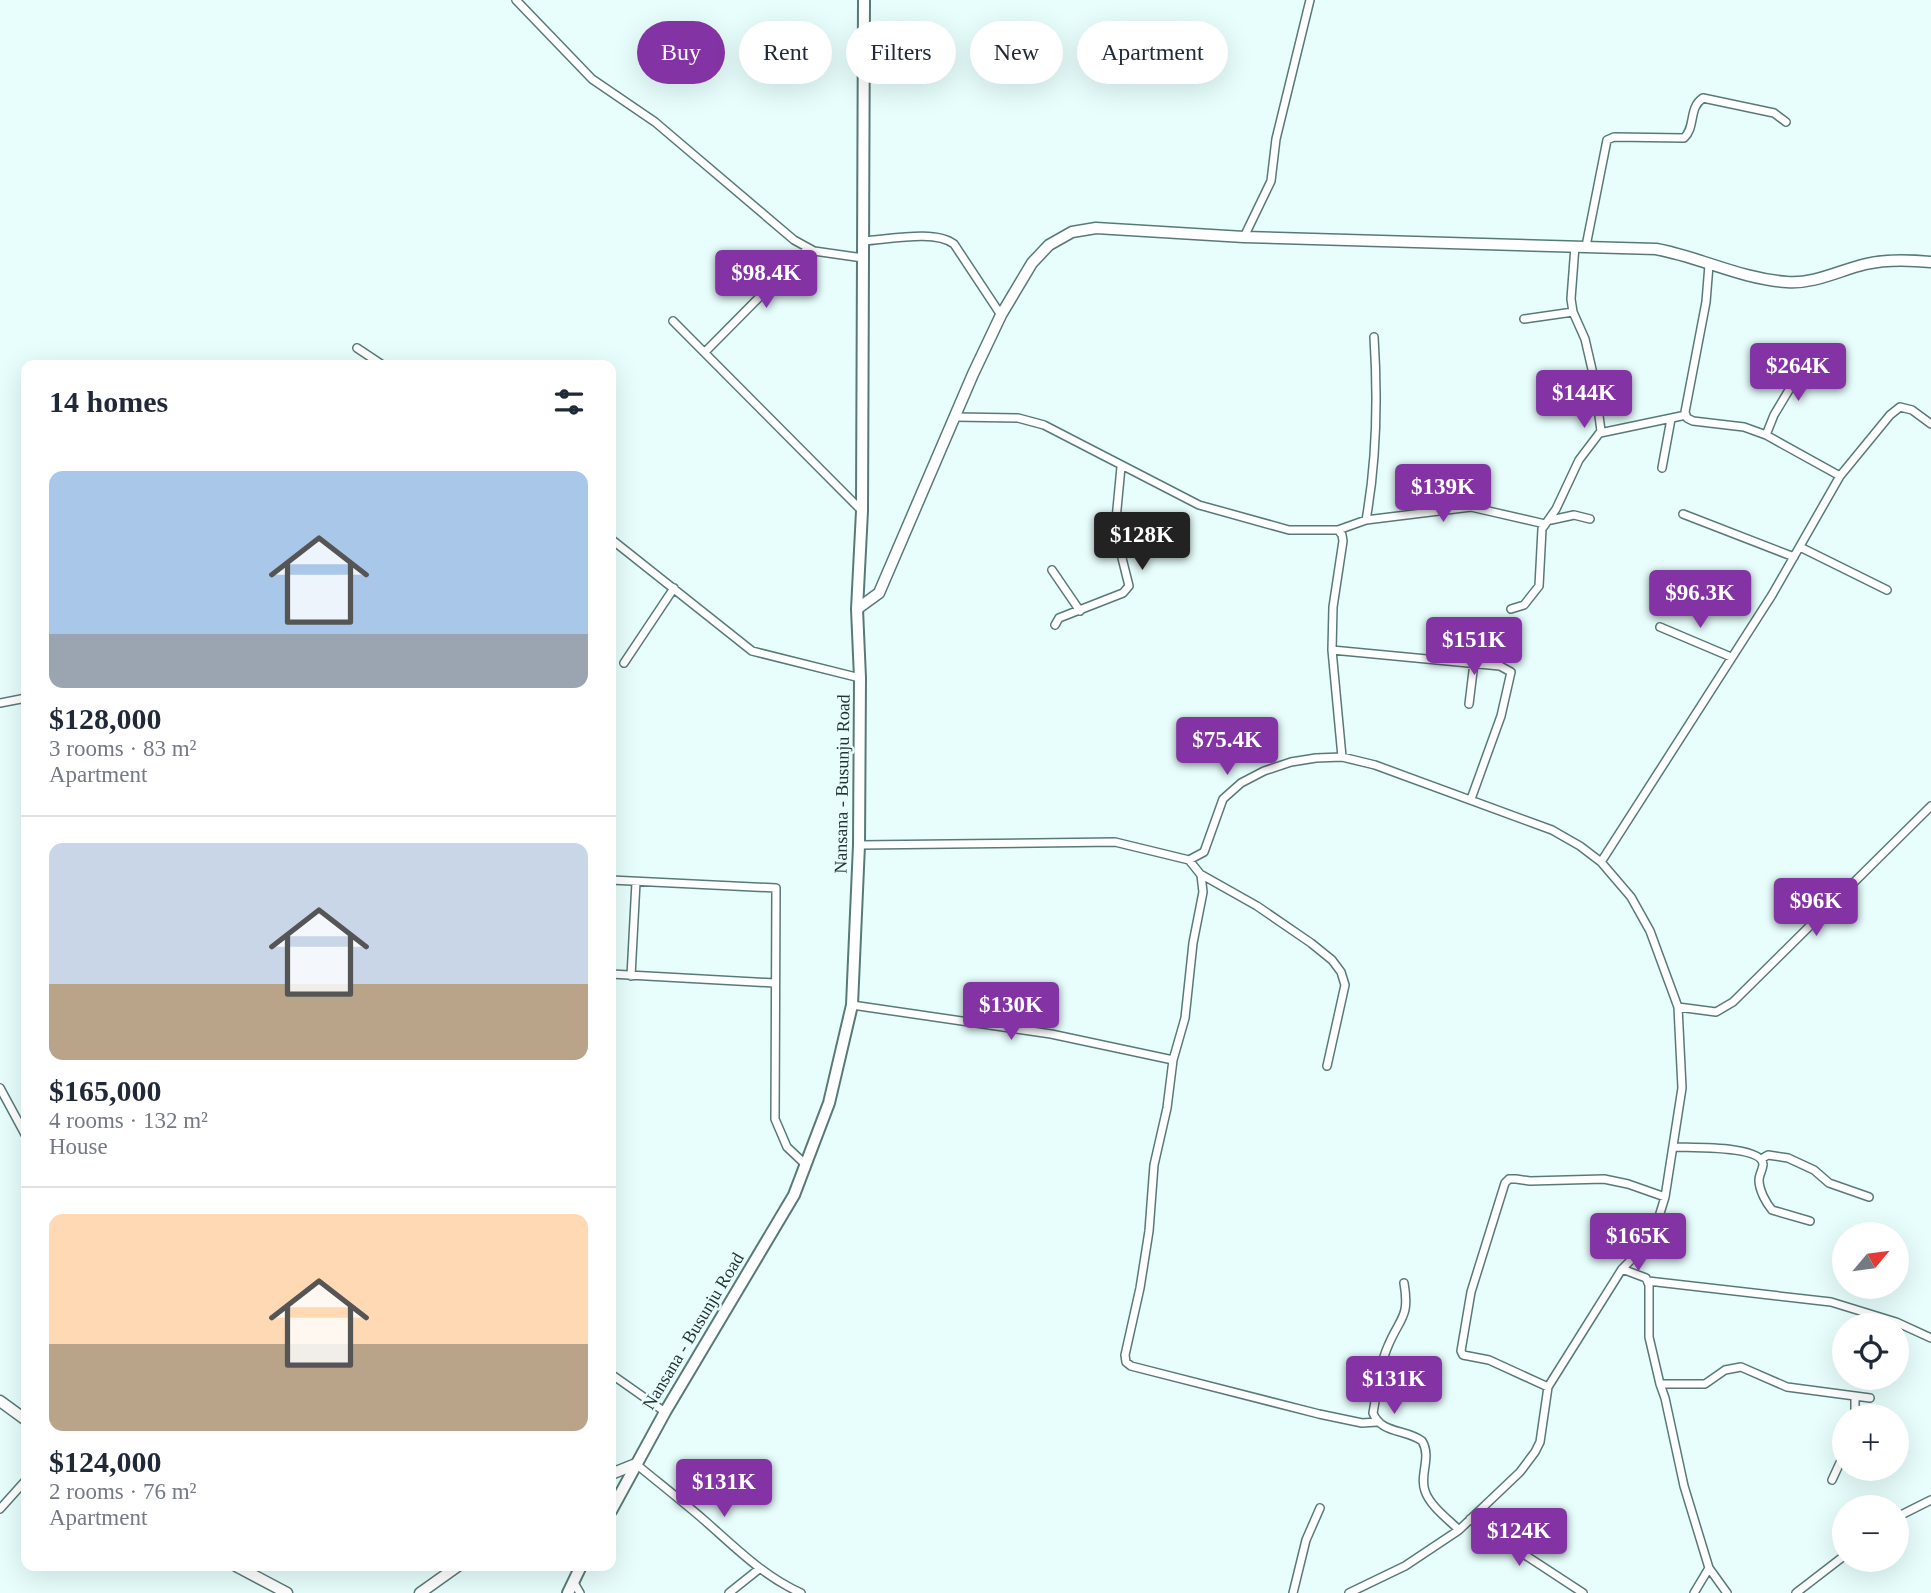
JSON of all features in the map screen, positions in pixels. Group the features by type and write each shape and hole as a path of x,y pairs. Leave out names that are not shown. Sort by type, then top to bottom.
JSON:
{"main road":[{"name":"Nansana - Busunju Road","path":"616,1502 664,1412 794,1195 828,1102 852,1004 859,845 860,678 857,609 862,511 864,0"},
{"path":"568,1593 578,1571"}],"street":[{"path":"516,0 592,79 655,122 794,240 814,251 863,258"},
{"path":"1244,237 1271,181 1276,139 1310,0"},
{"path":"1511,609 1524,605 1539,586 1541,536 1579,460 1602,427 1586,339 1573,312 1571,299 1606,140 1614,137 1684,138 1690,132 1694,107 1703,98 1774,113 1786,122"},
{"path":"857,609 870,603 879,593 1001,315 1032,263 1049,245 1072,232 1096,228 1244,237 1656,249 1678,253 1709,265 1788,282 1812,280 1870,263 1892,260 1931,262"},
{"path":"863,242 923,237 947,239 954,244 1001,315"},
{"path":"705,352 808,248"},
{"path":"1686,415 1706,302 1709,265"},
{"path":"1524,319 1573,312"},
{"path":"673,321 862,511"},
{"path":"1366,520 1377,442 1374,337"},
{"path":"357,348 375,360"},
{"path":"1766,435 1774,415 1807,360"},
{"path":"1601,862 1794,557 1840,476 1889,415 1900,407 1912,410 1931,424"},
{"path":"1600,433 1686,415"},
{"path":"1686,415 1693,421 1744,427 1766,435 1840,476"},
{"path":"956,417 1018,418 1044,425 1199,505 1289,530 1338,530 1366,520 1471,507 1548,522 1574,515 1590,519"},
{"path":"1662,468 1671,419"},
{"path":"1055,625 1059,618 1123,593 1129,586 1115,530 1121,467"},
{"path":"1684,514 1794,557"},
{"path":"1338,530 1343,541 1333,607 1332,650 1342,757"},
{"path":"616,543 752,651 860,678"},
{"path":"1800,547 1887,590"},
{"path":"1052,570 1080,611"},
{"path":"624,663 674,588"},
{"path":"1660,627 1731,657"},
{"path":"1332,650 1500,666 1511,672 1501,716 1471,799"},
{"path":"1469,704 1474,663"},
{"path":"0,703 21,699"},
{"path":"1189,860 1204,852 1223,799 1241,783 1264,771 1291,762 1316,758 1342,757 1375,765 1552,830 1601,862 1631,897 1650,931 1678,1007 1682,1088 1665,1197 1657,1223 1646,1245 1622,1269 1548,1387 1540,1442 1535,1452 1520,1472 1459,1530 1405,1566 1349,1593"},
{"path":"1678,1007 1708,1012 1723,1009 1931,806"},
{"path":"859,845 1115,842 1189,860 1201,875 1258,906 1311,943 1332,960 1341,972 1345,985 1327,1066"},
{"path":"1201,875 1203,892 1193,943 1185,1018 1173,1060 1167,1108 1154,1165 1149,1231 1125,1355 1126,1363 1319,1414 1362,1423 1377,1422"},
{"path":"616,880 776,888 775,1119 786,1147 806,1165"},
{"path":"631,976 636,882"},
{"path":"616,974 774,983"},
{"path":"852,1004 1051,1034 1173,1060"},
{"path":"0,1088 21,1127"},
{"path":"1674,1147 1750,1151 1761,1159 1763,1164 1759,1181 1767,1204 1772,1210 1810,1221"},
{"path":"1761,1159 1768,1155 1788,1158 1814,1170 1829,1184 1869,1197"},
{"path":"1548,1387 1489,1360 1463,1355 1461,1351 1471,1292 1505,1183 1509,1179 1604,1180 1628,1184 1665,1197"},
{"path":"1622,1269 1648,1281 1831,1302 1896,1322 1931,1338"},
{"path":"1648,1281 1651,1296 1649,1337 1684,1486 1709,1568 1727,1593"},
{"path":"1404,1283 1408,1303 1405,1315 1387,1348 1373,1413 1377,1422 1387,1429 1406,1432 1422,1441 1426,1453 1425,1493 1459,1530"},
{"path":"1660,1384 1706,1384 1725,1370 1741,1367 1787,1387 1870,1398"},
{"path":"616,1378 664,1412"},
{"path":"1855,1397 1855,1404"},
{"path":"0,1401 21,1416"},
{"path":"616,1472 636,1464 759,1569 801,1593"},
{"path":"0,1509 21,1486"},
{"path":"1909,1511 1931,1500"},
{"path":"1293,1593 1306,1540 1320,1508"},
{"path":"1470,1519 1583,1593"},
{"path":"1796,1593 1832,1565"},
{"path":"1695,1593 1709,1568"},
{"path":"729,1593 759,1569"},
{"path":"245,1571 287,1593"},
{"path":"420,1593 442,1571"},
{"path":"573,1581 580,1593"}]}
